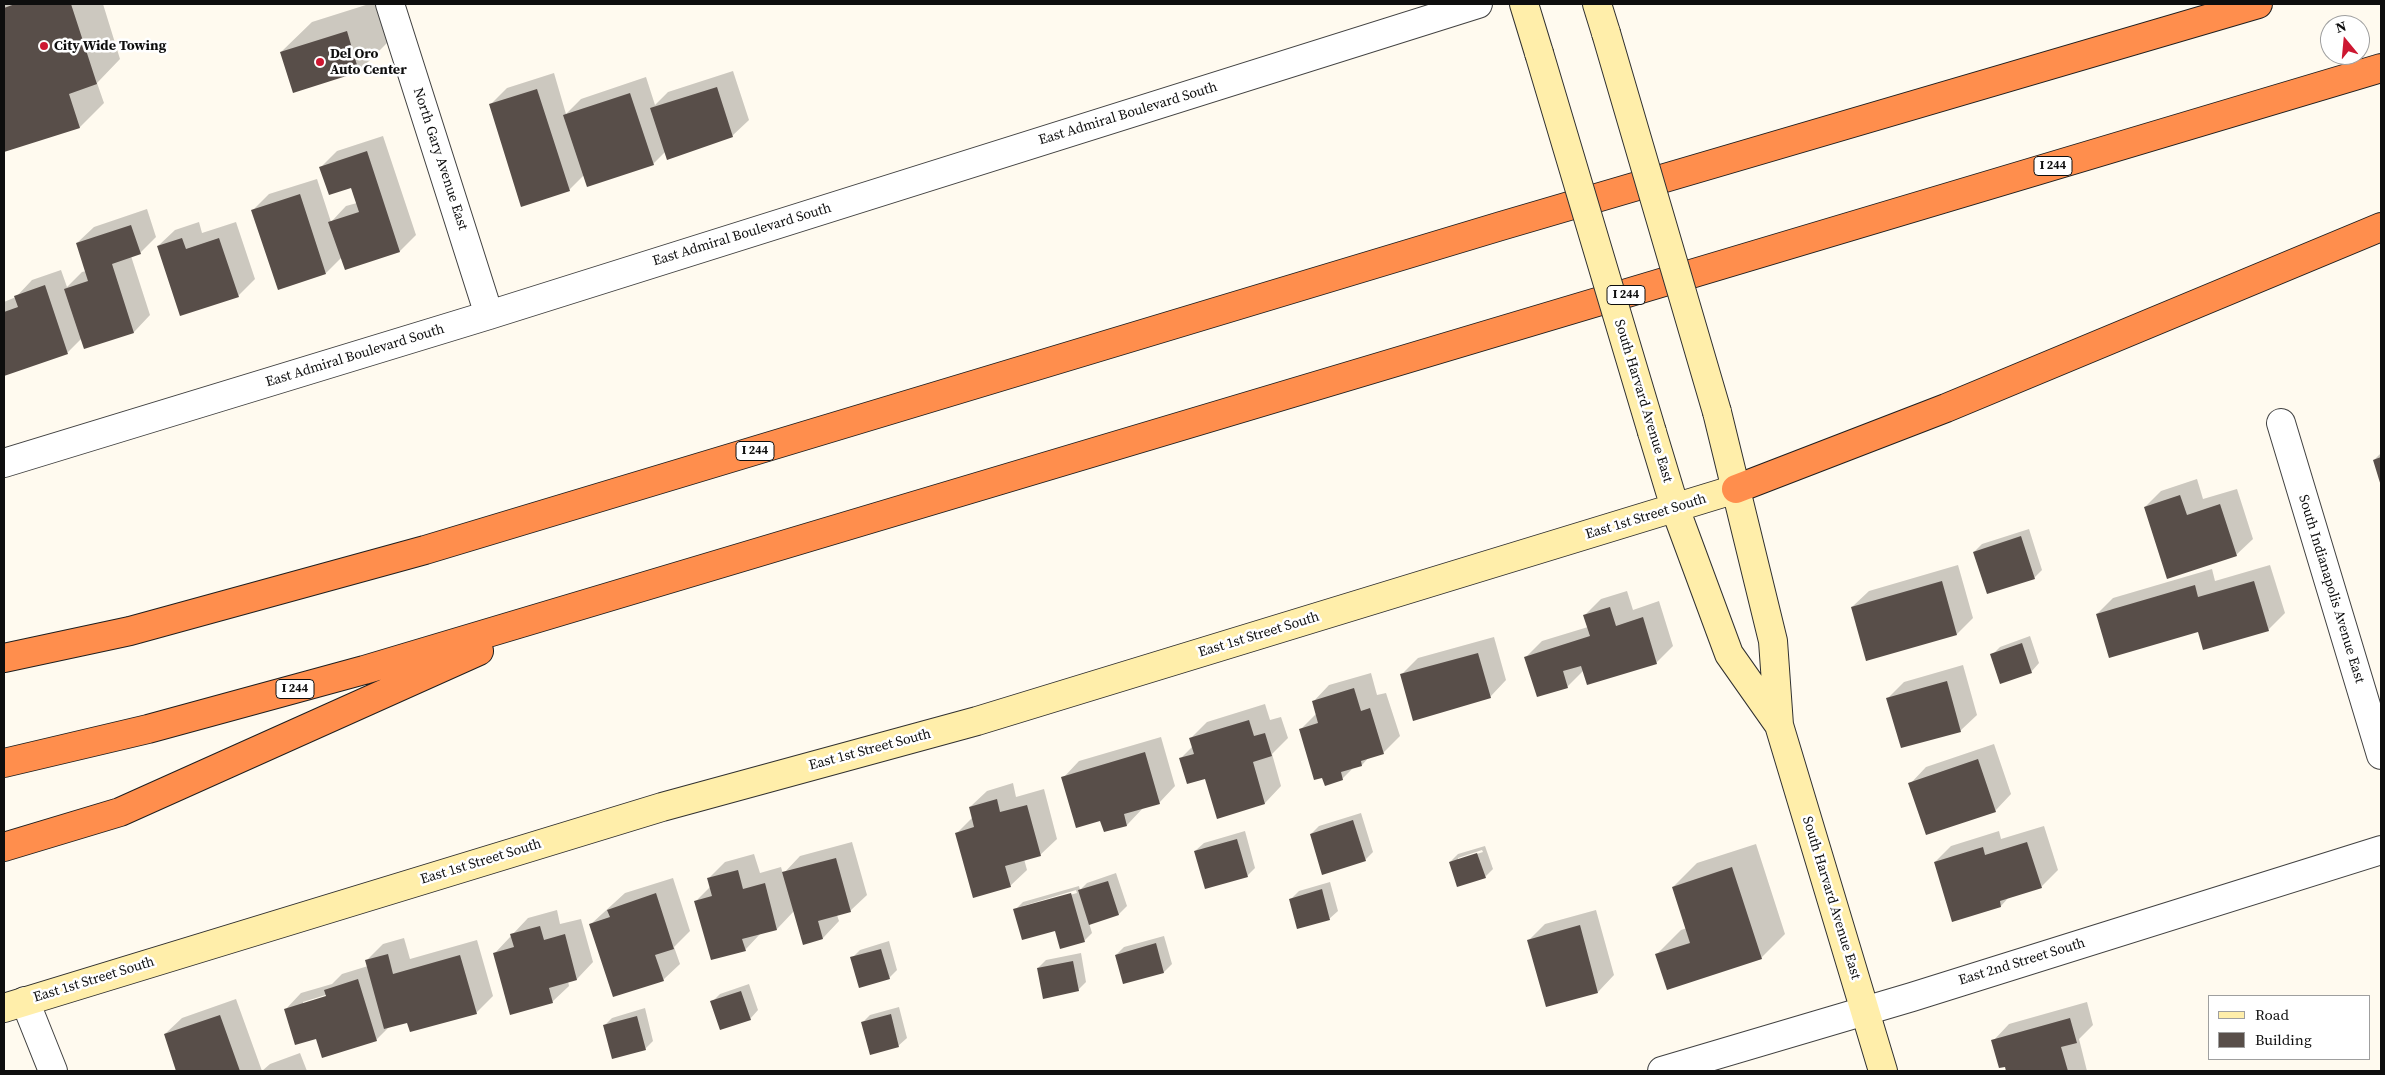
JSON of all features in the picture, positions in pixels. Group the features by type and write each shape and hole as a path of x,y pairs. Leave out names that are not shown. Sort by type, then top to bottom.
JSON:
{"highway":[{"name":"I 244","path":"4,658 130,631 425,550 1492,229 2258,4"},
{"name":"I 244","path":"4,763 148,729 364,670 1536,322 2381,68"},
{"path":"1736,489 1946,408 2381,227"},
{"path":"4,847 120,812 583,604"}],"main road":[{"name":"South Harvard Avenue East","path":"1524,4 1675,508 1729,654 1779,725"},
{"name":"South Harvard Avenue East","path":"1597,4 1718,412 1773,641 1779,725 1883,1071"},
{"name":"East 1st Street South","path":"14,1004 662,806 977,721 1736,489"}],"street":[{"name":"North Gary Avenue East","path":"390,4 489,315"},
{"name":"East Admiral Boulevard South","path":"4,463 489,315 1478,4"},
{"name":"South Indianapolis Avenue East","path":"2281,423 2381,755"},
{"name":"East 2nd Street South","path":"1662,1071 1864,1011 2381,850"},
{"path":"14,1004 53,1071"}],"building":[{"name":"City Wide Towing","path":"15,4 71,4 97,84 69,94 80,128 4,152 4,8"},
{"name":"Del Oro Auto Center","path":"347,31 359,72 293,93 280,52"},
{"path":"717,87 733,137 667,160 650,108"},
{"path":"537,89 570,191 521,207 489,104"},
{"path":"630,93 654,165 587,187 563,115"},
{"path":"367,151 400,252 345,270 328,222 359,212 351,188 329,195 319,167"},
{"path":"300,194 326,274 278,290 251,210"},
{"path":"131,225 141,254 112,264 134,333 84,349 64,289 88,281 76,243"},
{"path":"182,238 186,249 219,238 239,297 180,316 157,246"},
{"path":"45,285 68,354 4,376 4,312 18,307 14,296"},
{"path":"2381,457 2381,486 2373,460"},
{"path":"2180,495 2187,515 2220,504 2237,556 2167,579 2144,507"},
{"path":"2021,536 2035,579 1987,594 1973,552"},
{"path":"1942,581 1957,635 1866,661 1851,607"},
{"path":"2254,581 2269,631 2203,650 2198,632 2109,658 2096,614 2195,585 2198,597"},
{"path":"1610,607 1616,626 1643,617 1657,664 1587,685 1581,666 1563,671 1568,688 1537,697 1524,657 1590,636 1583,615"},
{"path":"2022,643 2032,673 2000,684 1990,654"},
{"path":"1478,653 1491,698 1413,721 1400,674"},
{"path":"1947,681 1961,732 1901,748 1886,698"},
{"path":"1354,688 1361,711 1370,708 1384,754 1361,761 1362,766 1341,772 1343,780 1325,786 1322,778 1314,780 1299,729 1318,723 1312,701"},
{"path":"1249,720 1254,736 1265,733 1272,756 1253,762 1265,804 1217,819 1205,779 1187,784 1179,758 1194,754 1189,738"},
{"path":"1145,752 1160,804 1124,814 1127,826 1104,832 1100,821 1076,828 1061,777"},
{"path":"1978,759 1996,812 1926,835 1908,783"},
{"path":"997,799 1000,812 1027,805 1041,856 1005,866 1011,887 973,898 955,833 974,827 969,807"},
{"path":"1353,820 1366,861 1322,875 1310,834"},
{"path":"1237,839 1248,877 1205,889 1194,851"},
{"path":"2027,842 2042,888 2000,901 2001,907 1952,922 1934,862 1983,847 1985,855"},
{"path":"1477,853 1486,878 1457,887 1449,862"},
{"path":"836,858 851,912 818,921 823,939 803,945 782,872"},
{"path":"1732,867 1762,959 1667,990 1655,954 1690,943 1672,887"},
{"path":"738,870 743,889 765,883 777,930 742,939 746,951 711,960 694,901 712,896 707,878"},
{"path":"1108,881 1119,915 1089,925 1078,890"},
{"path":"1322,889 1330,920 1297,929 1289,899"},
{"path":"656,893 674,949 655,955 664,981 613,997 589,924 610,917 607,910"},
{"path":"1071,893 1085,942 1060,949 1055,931 1022,940 1013,909"},
{"path":"1580,925 1598,993 1546,1007 1527,940"},
{"path":"540,926 544,940 565,934 577,980 549,988 553,1003 510,1015 493,953 514,947 510,934"},
{"path":"1156,943 1164,973 1123,984 1115,955"},
{"path":"881,949 890,979 859,988 850,957"},
{"path":"388,954 393,974 460,955 477,1014 410,1032 407,1023 384,1029 365,960"},
{"path":"1073,961 1079,991 1043,999 1037,968"},
{"path":"358,979 377,1041 322,1058 316,1039 295,1045 284,1009 326,996 324,990"},
{"path":"741,991 751,1020 720,1030 710,1001"},
{"path":"891,1014 899,1047 870,1055 861,1022"},
{"path":"220,1015 240,1071 176,1071 164,1034"},
{"path":"637,1016 646,1050 612,1059 603,1025"},
{"path":"2070,1018 2077,1043 2061,1047 2068,1071 2006,1071 2005,1067 1999,1068 1991,1040"}],"place":[{"name":"City Wide Towing","path":"44,46"},
{"name":"Del Oro Auto Center","path":"320,62"}]}
